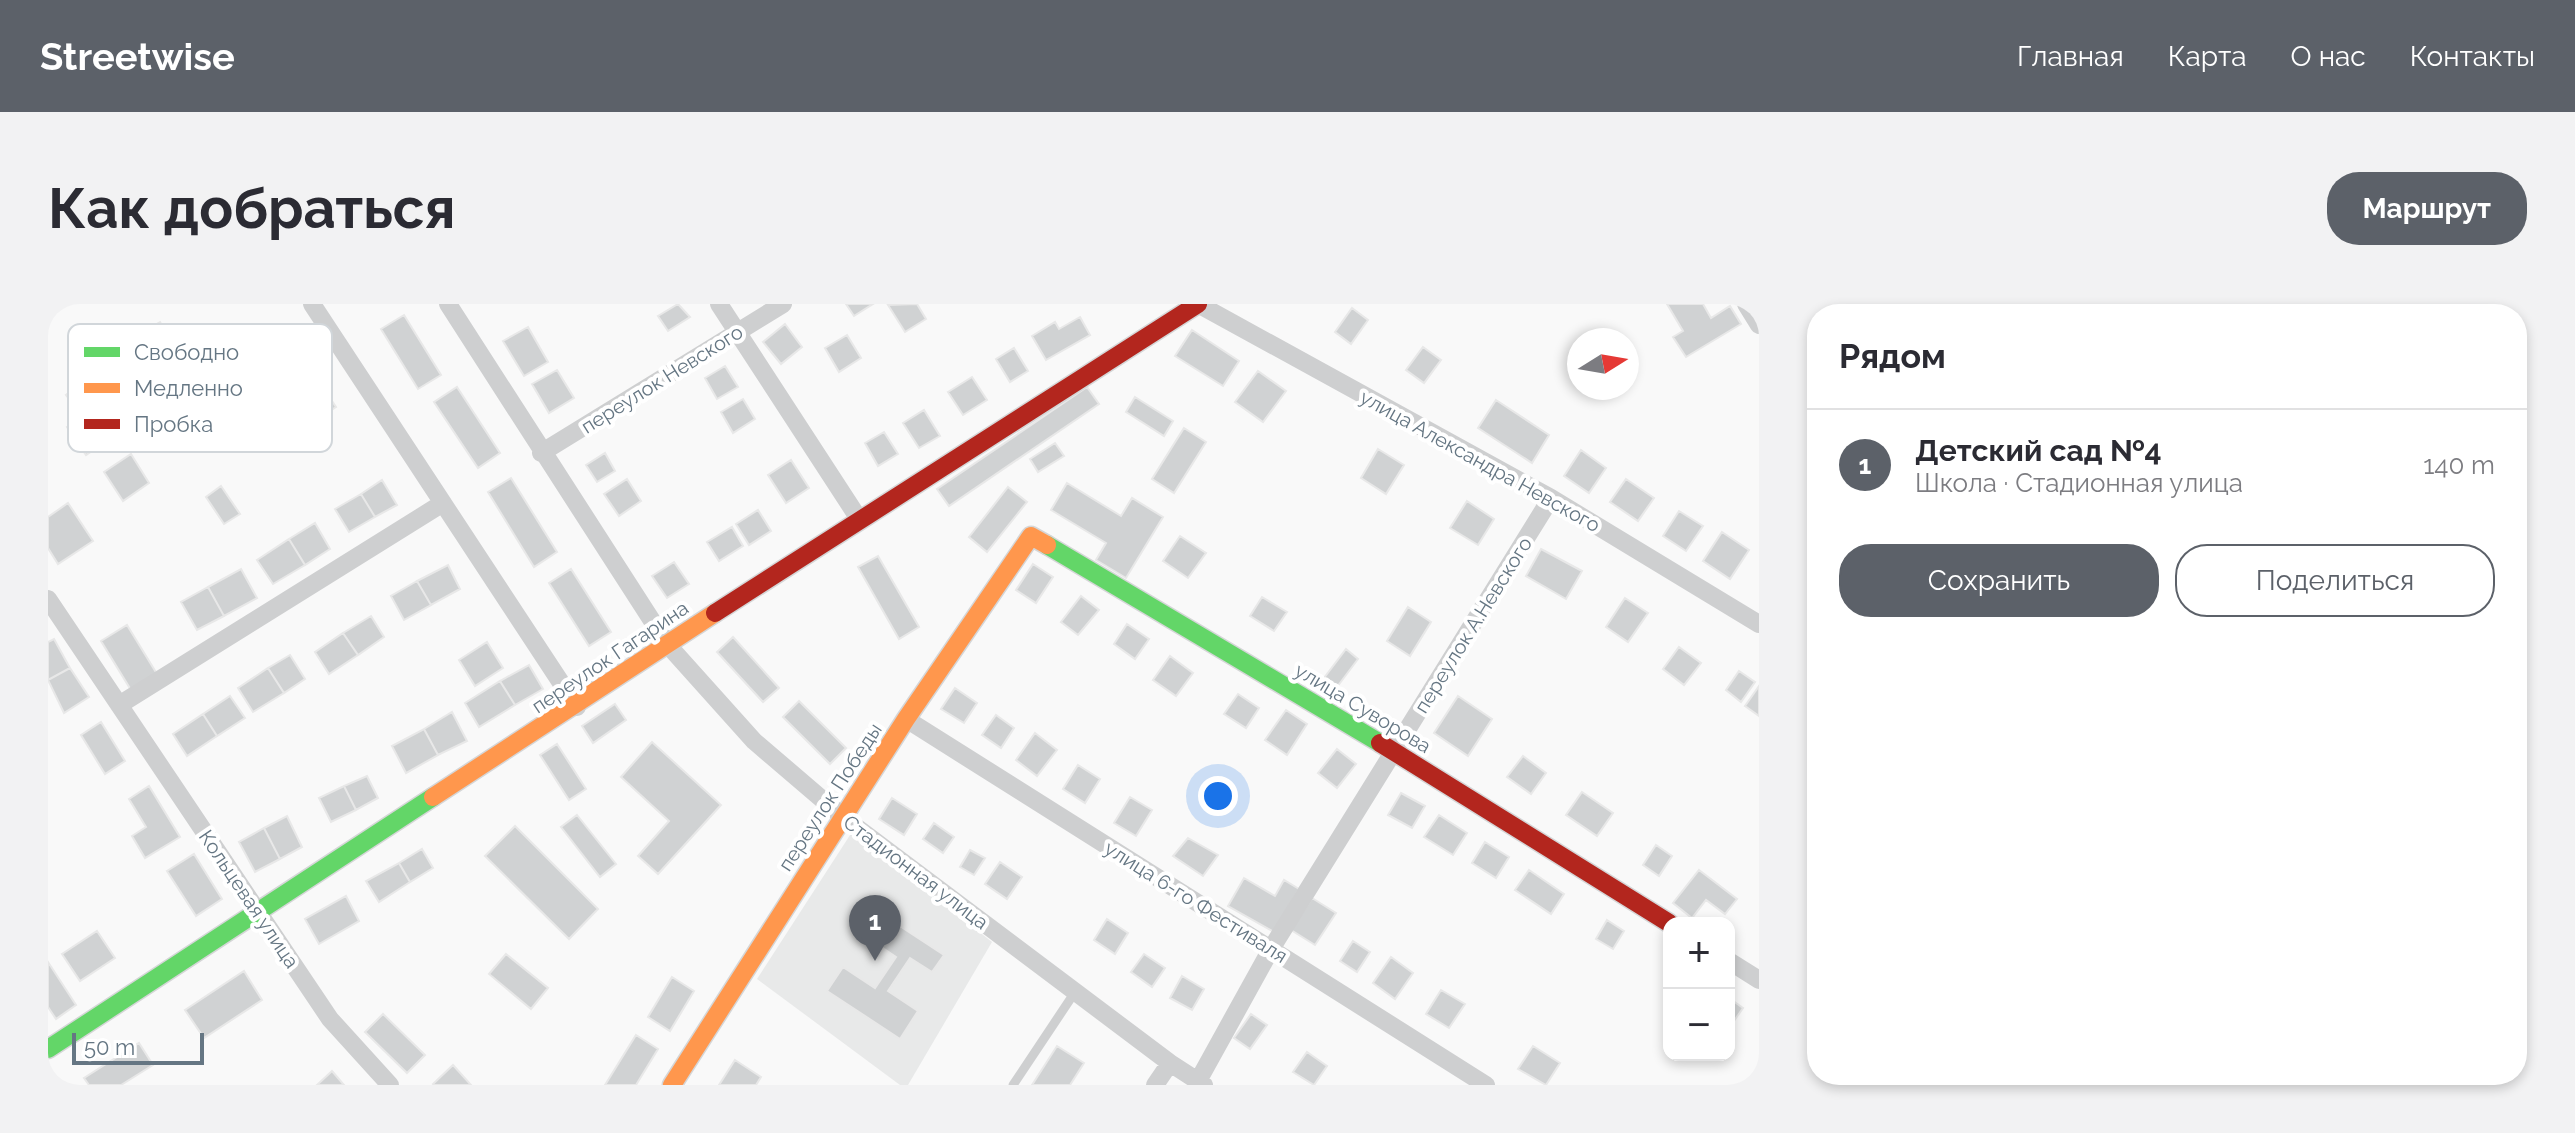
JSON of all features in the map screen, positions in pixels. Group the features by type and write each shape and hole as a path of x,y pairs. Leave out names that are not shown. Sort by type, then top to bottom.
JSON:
{"street":[{"path":"312,304 325,324"},
{"name":"Стадионная улица","path":"448,304 541,453 667,644 754,741 844,818 1170,1063 1201,1083"},
{"path":"719,304 859,519"},
{"name":"переулок Невского","path":"541,453 783,304"},
{"name":"улица Александра Невского","path":"1198,304 1551,498 1759,624"},
{"name":"переулок Гагарина","path":"48,1049 577,707 667,644 859,519 1198,304"},
{"path":"1746,304 1759,325"},
{"path":"332,334 577,707"},
{"name":"переулок А.Невского","path":"1201,1083 1271,949 1551,498"},
{"path":"119,705 443,503"},
{"name":"улица Суворова","path":"1031,536 1394,751 1663,919"},
{"name":"переулок Победы","path":"672,1085 906,719 1031,536"},
{"name":"Кольцевая улица","path":"48,599 330,1019 390,1085"},
{"name":"улица 6-го Фестиваля","path":"906,719 1486,1085"},
{"path":"1735,965 1759,980"},
{"path":"1155,1085 1170,1063"}],"lane":[{"path":"1013,1085 1075,992"}],"shaded area":[{"path":"852,832 992,942 908,1085 900,1085 757,979"}],"building":[{"path":"678,304 690,317 668,331 658,316"},
{"path":"846,304 873,304 854,316"},
{"path":"917,304 926,319 905,332 888,305"},
{"path":"1667,304 1703,304 1711,318 1730,306 1741,324 1686,357 1673,337 1683,331"},
{"path":"1352,308 1368,320 1351,344 1335,332"},
{"path":"404,315 441,375 418,389 381,329"},
{"path":"1080,317 1090,335 1046,360 1032,336 1055,322 1059,329"},
{"path":"785,324 802,347 781,364 763,342"},
{"path":"528,327 548,362 524,376 503,341"},
{"path":"1192,330 1239,361 1223,386 1175,356"},
{"path":"847,335 861,358 839,372 825,348"},
{"path":"1423,347 1441,360 1424,383 1406,370"},
{"path":"1014,348 1028,371 1010,382 996,359"},
{"path":"725,366 738,387 717,399 705,378"},
{"path":"557,370 574,398 549,413 532,384"},
{"path":"1258,371 1286,391 1263,422 1235,402"},
{"path":"972,377 987,400 963,415 948,392"},
{"path":"457,387 500,453 478,468 434,402"},
{"path":"1087,387 1099,404 949,506 937,489"},
{"path":"1135,397 1173,421 1164,436 1126,412"},
{"path":"743,399 755,419 733,433 721,412"},
{"path":"1496,400 1549,435 1532,463 1478,428"},
{"path":"924,410 940,436 919,448 903,423"},
{"path":"1184,428 1206,442 1174,493 1152,479"},
{"path":"884,432 898,454 878,466 865,443"},
{"path":"1055,443 1064,456 1038,472 1030,459"},
{"path":"1378,449 1404,465 1386,494 1361,478"},
{"path":"1581,450 1606,468 1589,493 1564,476"},
{"path":"605,453 615,471 597,482 586,465"},
{"path":"131,454 149,483 123,501 104,472"},
{"path":"791,460 809,488 786,503 768,475"},
{"path":"511,478 557,552 534,567 488,492"},
{"path":"627,479 641,501 619,516 604,494"},
{"path":"1626,479 1654,498 1638,521 1610,502"},
{"path":"382,480 397,505 375,517 361,494"},
{"path":"1067,483 1121,516 1132,498 1163,517 1126,578 1096,560 1106,543 1051,510"},
{"path":"221,486 240,514 224,524 206,497"},
{"path":"1008,487 1027,502 987,552 969,537"},
{"path":"361,494 375,517 349,532 335,509"},
{"path":"1467,501 1494,519 1478,545 1450,528"},
{"path":"68,503 93,541 58,564 48,548 48,517"},
{"path":"758,510 771,531 749,545 736,524"},
{"path":"1679,511 1703,526 1686,551 1663,536"},
{"path":"315,523 330,549 305,565 289,539"},
{"path":"732,527 743,546 719,561 707,542"},
{"path":"1722,532 1749,550 1730,579 1703,561"},
{"path":"1180,536 1206,553 1188,578 1163,561"},
{"path":"289,539 305,565 273,584 257,560"},
{"path":"1541,549 1582,571 1566,599 1526,576"},
{"path":"878,556 919,627 899,639 858,567"},
{"path":"674,562 689,584 667,598 652,576"},
{"path":"1033,564 1053,577 1036,603 1016,590"},
{"path":"448,565 460,589 431,605 417,581"},
{"path":"241,569 257,598 224,616 208,587"},
{"path":"571,569 611,632 589,646 549,583"},
{"path":"417,581 431,605 404,620 391,596"},
{"path":"208,587 224,616 197,630 181,602"},
{"path":"1081,596 1099,610 1078,635 1061,622"},
{"path":"1262,597 1287,612 1274,631 1250,616"},
{"path":"1625,598 1648,613 1628,642 1606,627"},
{"path":"1408,607 1431,622 1410,656 1387,641"},
{"path":"371,616 384,637 358,655 343,633"},
{"path":"1127,624 1149,639 1135,659 1114,644"},
{"path":"127,625 157,674 131,690 101,641"},
{"path":"343,633 358,655 329,674 315,652"},
{"path":"733,637 779,688 763,702 717,652"},
{"path":"54,639 70,668 48,680 48,642"},
{"path":"487,642 503,668 475,686 459,660"},
{"path":"1679,647 1701,663 1684,685 1663,669"},
{"path":"1346,649 1358,659 1337,687 1324,678"},
{"path":"290,655 305,679 284,693 268,668"},
{"path":"1170,656 1193,673 1176,696 1153,680"},
{"path":"529,665 543,689 515,705 500,681"},
{"path":"70,668 89,697 64,713 48,680"},
{"path":"268,668 284,693 253,712 238,688"},
{"path":"1739,671 1755,682 1741,702 1726,690"},
{"path":"500,681 515,705 479,727 465,703"},
{"path":"1759,686 1759,716 1745,706"},
{"path":"955,688 977,703 964,723 941,709"},
{"path":"1238,694 1259,708 1246,728 1224,714"},
{"path":"230,696 245,718 217,736 203,714"},
{"path":"1458,696 1492,719 1468,756 1434,733"},
{"path":"799,701 846,748 830,764 783,717"},
{"path":"615,704 626,720 593,743 582,726"},
{"path":"1286,710 1307,724 1287,755 1265,740"},
{"path":"452,712 467,741 438,755 424,729"},
{"path":"203,714 217,736 187,756 173,734"},
{"path":"996,715 1014,728 1001,748 982,735"},
{"path":"101,722 125,761 105,774 81,735"},
{"path":"424,729 438,755 406,773 392,746"},
{"path":"1035,733 1057,750 1037,776 1016,760"},
{"path":"652,742 721,805 658,874 638,856 669,821 621,777"},
{"path":"557,744 586,789 569,800 540,755"},
{"path":"1337,749 1356,764 1337,788 1318,773"},
{"path":"1523,756 1546,773 1531,794 1507,777"},
{"path":"1078,765 1100,779 1085,803 1063,789"},
{"path":"367,776 378,798 356,810 344,786"},
{"path":"149,786 180,837 145,858 132,836 146,827 129,799"},
{"path":"344,786 356,810 331,822 319,798"},
{"path":"1582,792 1613,813 1597,836 1566,815"},
{"path":"1401,793 1425,806 1412,828 1388,815"},
{"path":"1130,797 1152,810 1136,836 1114,823"},
{"path":"892,798 917,814 904,835 879,819"},
{"path":"577,815 616,864 600,877 561,827"},
{"path":"1439,815 1467,833 1453,855 1424,837"},
{"path":"287,816 302,847 280,859 264,828"},
{"path":"934,823 954,837 943,853 923,839"},
{"path":"515,826 598,909 569,939 485,856"},
{"path":"264,828 280,859 255,872 239,842"},
{"path":"1188,838 1218,855 1203,876 1173,856"},
{"path":"1485,842 1509,857 1496,878 1472,863"},
{"path":"1656,845 1672,856 1659,876 1643,865"},
{"path":"422,849 433,868 410,882 399,863"},
{"path":"970,850 985,858 974,875 960,867"},
{"path":"194,854 222,899 196,916 167,871"},
{"path":"1000,862 1022,877 1007,899 985,884"},
{"path":"399,863 410,882 379,902 366,881"},
{"path":"1529,870 1564,894 1551,914 1515,890"},
{"path":"1699,870 1737,899 1725,914 1706,900 1693,917 1673,903"},
{"path":"1244,878 1275,896 1284,880 1299,889 1274,932 1228,906"},
{"path":"346,896 359,921 319,944 305,919"},
{"path":"1312,898 1336,913 1315,945 1291,930"},
{"path":"880,913 944,955 932,972 910,958 888,991 918,1011 900,1039 827,991 843,967 875,988 896,957 865,936"},
{"path":"1107,919 1128,933 1115,954 1094,940"},
{"path":"1607,920 1624,931 1613,949 1596,939"},
{"path":"97,931 115,958 80,981 62,954"},
{"path":"1353,941 1370,952 1357,972 1340,961"},
{"path":"506,954 548,988 531,1009 489,974"},
{"path":"1144,954 1165,968 1152,987 1131,972"},
{"path":"1391,957 1413,973 1395,999 1373,983"},
{"path":"48,962 76,1005 56,1019 48,1007"},
{"path":"244,971 262,1000 204,1038 185,1010"},
{"path":"1182,976 1204,989 1192,1010 1170,998"},
{"path":"672,977 694,991 670,1031 648,1017"},
{"path":"1441,990 1465,1004 1449,1028 1426,1014"},
{"path":"1735,1002 1743,1008 1735,1019"},
{"path":"383,1014 425,1055 407,1073 365,1032"},
{"path":"1251,1014 1267,1025 1250,1049 1234,1038"},
{"path":"636,1035 658,1049 636,1085 605,1085"},
{"path":"139,1043 153,1065 121,1085 89,1085 84,1078"},
{"path":"1057,1046 1084,1063 1070,1085 1032,1085"},
{"path":"1533,1046 1560,1063 1546,1085 1518,1069"},
{"path":"1307,1052 1327,1066 1314,1085 1293,1072"},
{"path":"735,1060 761,1077 756,1085 719,1085"},
{"path":"453,1065 471,1085 433,1084"},
{"path":"332,1071 344,1085 317,1085"}],"traffic: fast":[{"path":"1047,545 1380,743"},
{"path":"48,1049 433,797"}],"traffic: slow":[{"path":"672,1085 906,719 1031,536 1047,545"},
{"path":"433,797 715,613"}],"traffic: jam":[{"path":"715,613 1198,304"},
{"path":"1380,743 1663,919"}],"place":[{"name":"Детский сад №4","path":"875,961"}]}
